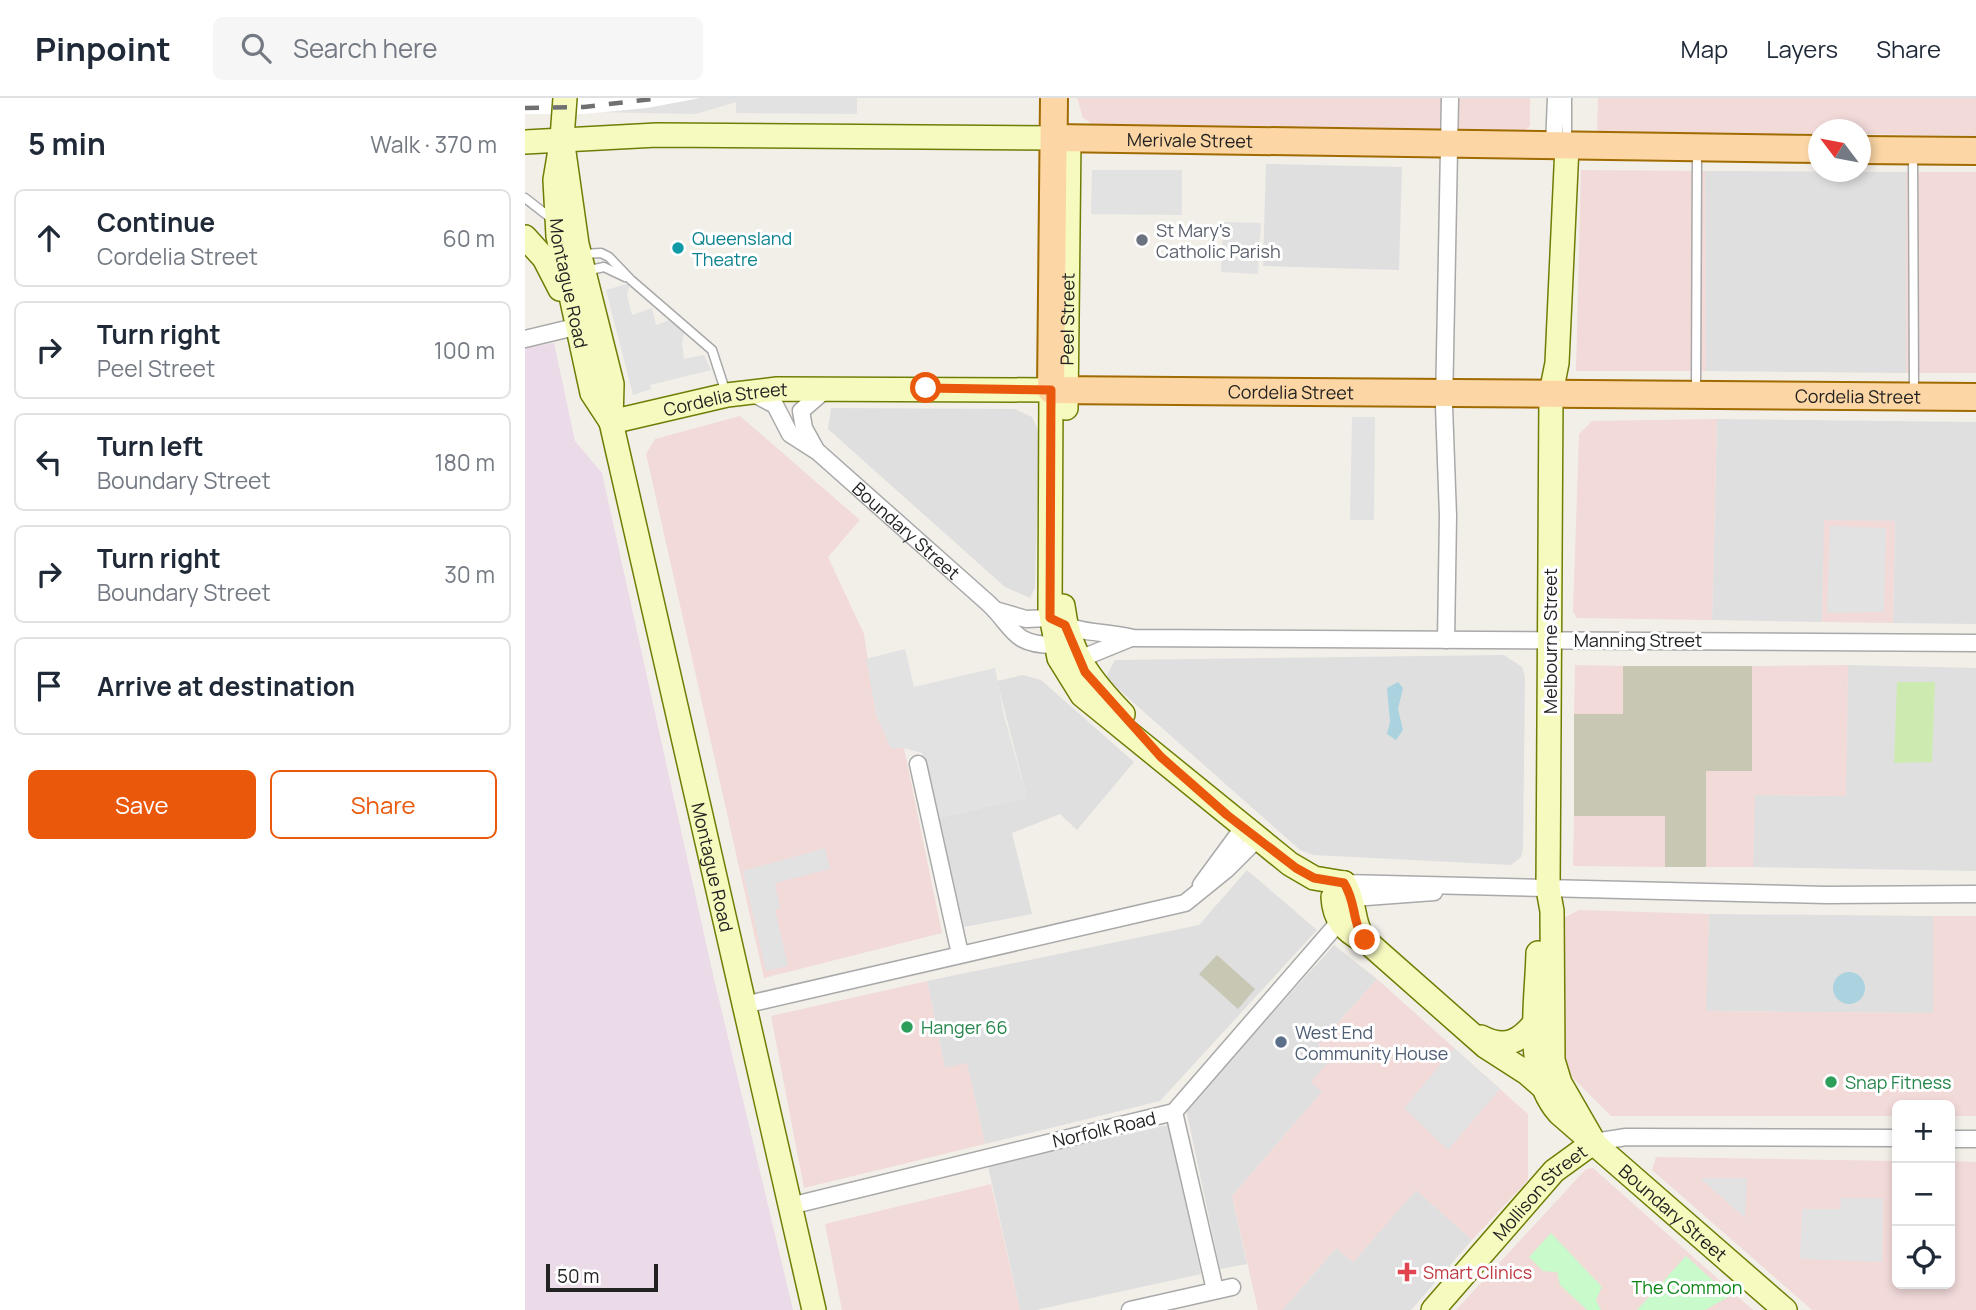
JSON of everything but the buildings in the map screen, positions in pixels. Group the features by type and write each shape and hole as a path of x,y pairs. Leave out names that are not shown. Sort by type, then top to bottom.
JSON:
{"main road":[{"name":"Peel Street","path":"1054,98 1061,138 1059,390"},
{"name":"Peel Street","path":"1061,138 1069,98"},
{"name":"Merivale Street","path":"1061,138 1808,149"},
{"path":"1871,150 1976,151"},
{"name":"Cordelia Street","path":"1059,390 1976,397"}],"street":[{"name":"Montague Road","path":"565,98 555,180 556,223 575,327 594,399 611,422"},
{"path":"1446,639 1445,392 1450,98"},
{"name":"Melbourne Street","path":"1556,98 1560,146 1543,374 1551,393 1548,889 1552,911 1554,1067 1594,1142"},
{"name":"Merivale Street","path":"525,142 562,138 690,135 1061,138"},
{"name":"Montague Road","path":"562,138 582,263 612,384 611,422 814,1310"},
{"path":"525,237 548,264 575,327 525,339"},
{"name":"Cordelia Street","path":"611,422 751,392 831,387 1059,390"},
{"name":"Boundary Street","path":"818,452 804,428 801,411 811,398 831,387"},
{"name":"Peel Street","path":"1057,629 1059,390"},
{"name":"Boundary Street","path":"751,392 775,405 790,434 818,452 995,610 1009,631 1033,643 1057,629"},
{"name":"Boundary Street","path":"995,610 1057,629"},
{"path":"1057,629 1091,679 1161,757 1294,884 1343,893 1457,887 1825,895 1976,894"},
{"path":"1057,629 1065,671 1083,695 1098,710 1161,757"},
{"name":"Manning Street","path":"1057,629 1106,631 1133,638 1976,643"},
{"name":"Manning Street","path":"1077,657 1087,656 1133,638"},
{"path":"918,764 960,954"},
{"path":"744,1005 1192,899 1239,831"},
{"path":"1239,831 1301,872 1324,881 1343,893 1367,942"},
{"name":"Melbourne Street","path":"1548,889 1539,911 1537,1061 1543,1087 1559,1113 1594,1142"},
{"path":"1343,893 1339,922 1367,942 1468,1031 1543,1087"},
{"name":"Norfolk Road","path":"790,1206 1174,1112 1339,922"},
{"path":"1468,1031 1493,1042 1510,1043 1522,1038 1537,1020"},
{"path":"1174,1112 1215,1290"},
{"path":"1594,1142 1626,1137 1892,1138"},
{"path":"1955,1139 1976,1139"},
{"name":"Boundary Street","path":"1594,1142 1785,1310"},
{"name":"Mollison Street","path":"1433,1310 1554,1171 1594,1142"},
{"path":"1130,1310 1232,1287"}],"lane":[{"path":"1560,146 1567,98"},
{"path":"1696,394 1697,148"},
{"path":"1913,150 1914,396"},
{"path":"525,198 556,223"},
{"path":"582,263 605,255 712,350 727,395"},
{"path":"582,263 607,268 631,280"}],"shaded area":[{"path":"591,98 857,98 857,114 736,113 736,102 696,114 591,112"},
{"path":"1077,98 1530,98 1530,126 1523,133 1097,127 1083,118"},
{"path":"1598,98 1976,98 1976,136 1871,134 1871,119 1808,119 1808,134 1794,133 1772,138 1597,137"},
{"path":"1266,164 1402,167 1399,270 1263,266"},
{"path":"1092,170 1182,170 1182,215 1091,214"},
{"path":"1581,170 1705,171 1706,371 1576,371"},
{"path":"1705,171 1808,172 1808,182 1871,182 1871,172 1906,172 1906,373 1706,371"},
{"path":"1906,172 1976,172 1976,373 1906,373"},
{"path":"1223,222 1261,223 1258,274 1221,272"},
{"path":"630,283 627,295 632,315 652,308 656,325 675,318 685,328 682,343 684,359 704,355 711,370 650,385 651,389 633,395 606,290"},
{"path":"554,343 575,441 602,473 711,966 793,1310 525,1310 525,348"},
{"path":"831,408 1015,409 1032,417 1039,432 1035,588 1030,598 1005,587 828,429"},
{"path":"740,416 860,520 828,557 864,634 876,714 891,748 904,748 942,933 764,978 646,454 655,439"},
{"path":"1352,417 1375,417 1374,520 1350,520"},
{"path":"1717,419 1976,422 1976,624 1893,623 1895,522 1825,520 1822,622 1712,620"},
{"path":"1717,419 1712,620 1577,618 1573,612 1579,434 1592,421"},
{"path":"1824,520 1895,521 1893,623 1822,622"},
{"path":"1830,526 1886,528 1884,612 1827,613"},
{"path":"905,649 914,687 995,668 1004,716 1027,797 939,818 922,753 904,748 891,749 876,714 866,659"},
{"path":"1504,655 1522,667 1525,677 1523,850 1521,857 1511,865 1313,855 1300,850 1109,681 1107,675 1115,660"},
{"path":"1575,665 1623,666 1623,714 1574,714"},
{"path":"1848,665 1976,668 1976,871 1753,867 1754,795 1845,796"},
{"path":"1848,665 1846,796 1755,795 1753,867 1706,867 1706,771 1752,770 1752,666"},
{"path":"1623,666 1752,666 1752,771 1706,771 1706,867 1665,867 1665,816 1574,816 1574,714 1623,714"},
{"path":"1023,675 1041,680 1134,762 1077,830 1060,814 1012,833 1032,914 964,927 939,818 1027,797 997,681"},
{"path":"1574,816 1665,816 1665,867 1573,866"},
{"path":"825,848 830,869 775,883 780,908 775,910 788,966 766,971 743,871"},
{"path":"1247,870 1317,930 1160,1101 985,1144 967,1064 945,1068 927,981 1199,925"},
{"path":"1579,910 1709,914 1706,1011 1933,1013 1933,916 1976,916 1976,1116 1955,1116 1955,1100 1892,1100 1892,1116 1611,1116 1566,1071 1561,1050 1562,919"},
{"path":"1709,914 1933,916 1933,1013 1705,1011"},
{"path":"1334,945 1377,979 1318,1045 1330,1060 1322,1092 1232,1196 1247,1264 1220,1269 1186,1109"},
{"path":"1217,955 1255,989 1238,1009 1199,974"},
{"path":"1377,979 1528,1114 1528,1180 1472,1240 1416,1190 1353,1262 1336,1248 1282,1310 1258,1310 1232,1196 1322,1092 1311,1082 1330,1060 1318,1045"},
{"path":"927,981 945,1068 967,1063 985,1144 804,1188 771,1016"},
{"path":"1454,1048 1500,1089 1448,1150 1404,1108"},
{"path":"1168,1125 1201,1274 1036,1310 1020,1310 988,1166"},
{"path":"1656,1157 1892,1161 1892,1289 1955,1289 1955,1161 1976,1162 1976,1310 1812,1310 1652,1170"},
{"path":"1593,1168 1753,1310 1456,1310 1586,1169"},
{"path":"1700,1178 1747,1178 1745,1218"},
{"path":"991,1184 1020,1310 842,1310 825,1224"},
{"path":"1416,1189 1472,1240 1411,1310 1282,1310 1337,1247 1353,1262"},
{"path":"1841,1198 1883,1198 1882,1262 1800,1259 1802,1209 1840,1209"}],"green space":[{"path":"1897,682 1935,682 1932,762 1894,763"},
{"path":"1551,1233 1602,1287 1596,1300 1601,1310 1587,1310 1560,1285 1557,1272 1543,1271 1529,1257"},
{"name":"The Common","path":"1686,1256 1730,1296 1705,1310 1637,1310"}],"water":[{"path":"1398,682 1403,688 1398,709 1403,730 1396,740 1387,734 1390,722 1387,688"},
{"path":"1849,972 1860,977 1865,988 1860,999 1849,1004 1838,999 1833,988 1838,977"}],"pier":[{"path":"525,98 700,98 647,108 583,114 525,114"}],"railway":[{"path":"525,108 584,107 661,98"}],"place":[{"name":"St Mary's Catholic Parish","path":"1142,240"},
{"name":"Queensland Theatre","path":"678,248"},
{"name":"Hanger 66","path":"907,1027"},
{"name":"West End Community House","path":"1281,1042"},
{"name":"Snap Fitness","path":"1831,1082"},
{"name":"Smart Clinics","path":"1407,1272"}],"route":[{"path":"926,388 1051,390 1050,618 1065,625 1085,672 1161,757 1227,815 1296,868 1314,878 1344,883 1353,898 1356,921 1365,940"}]}
